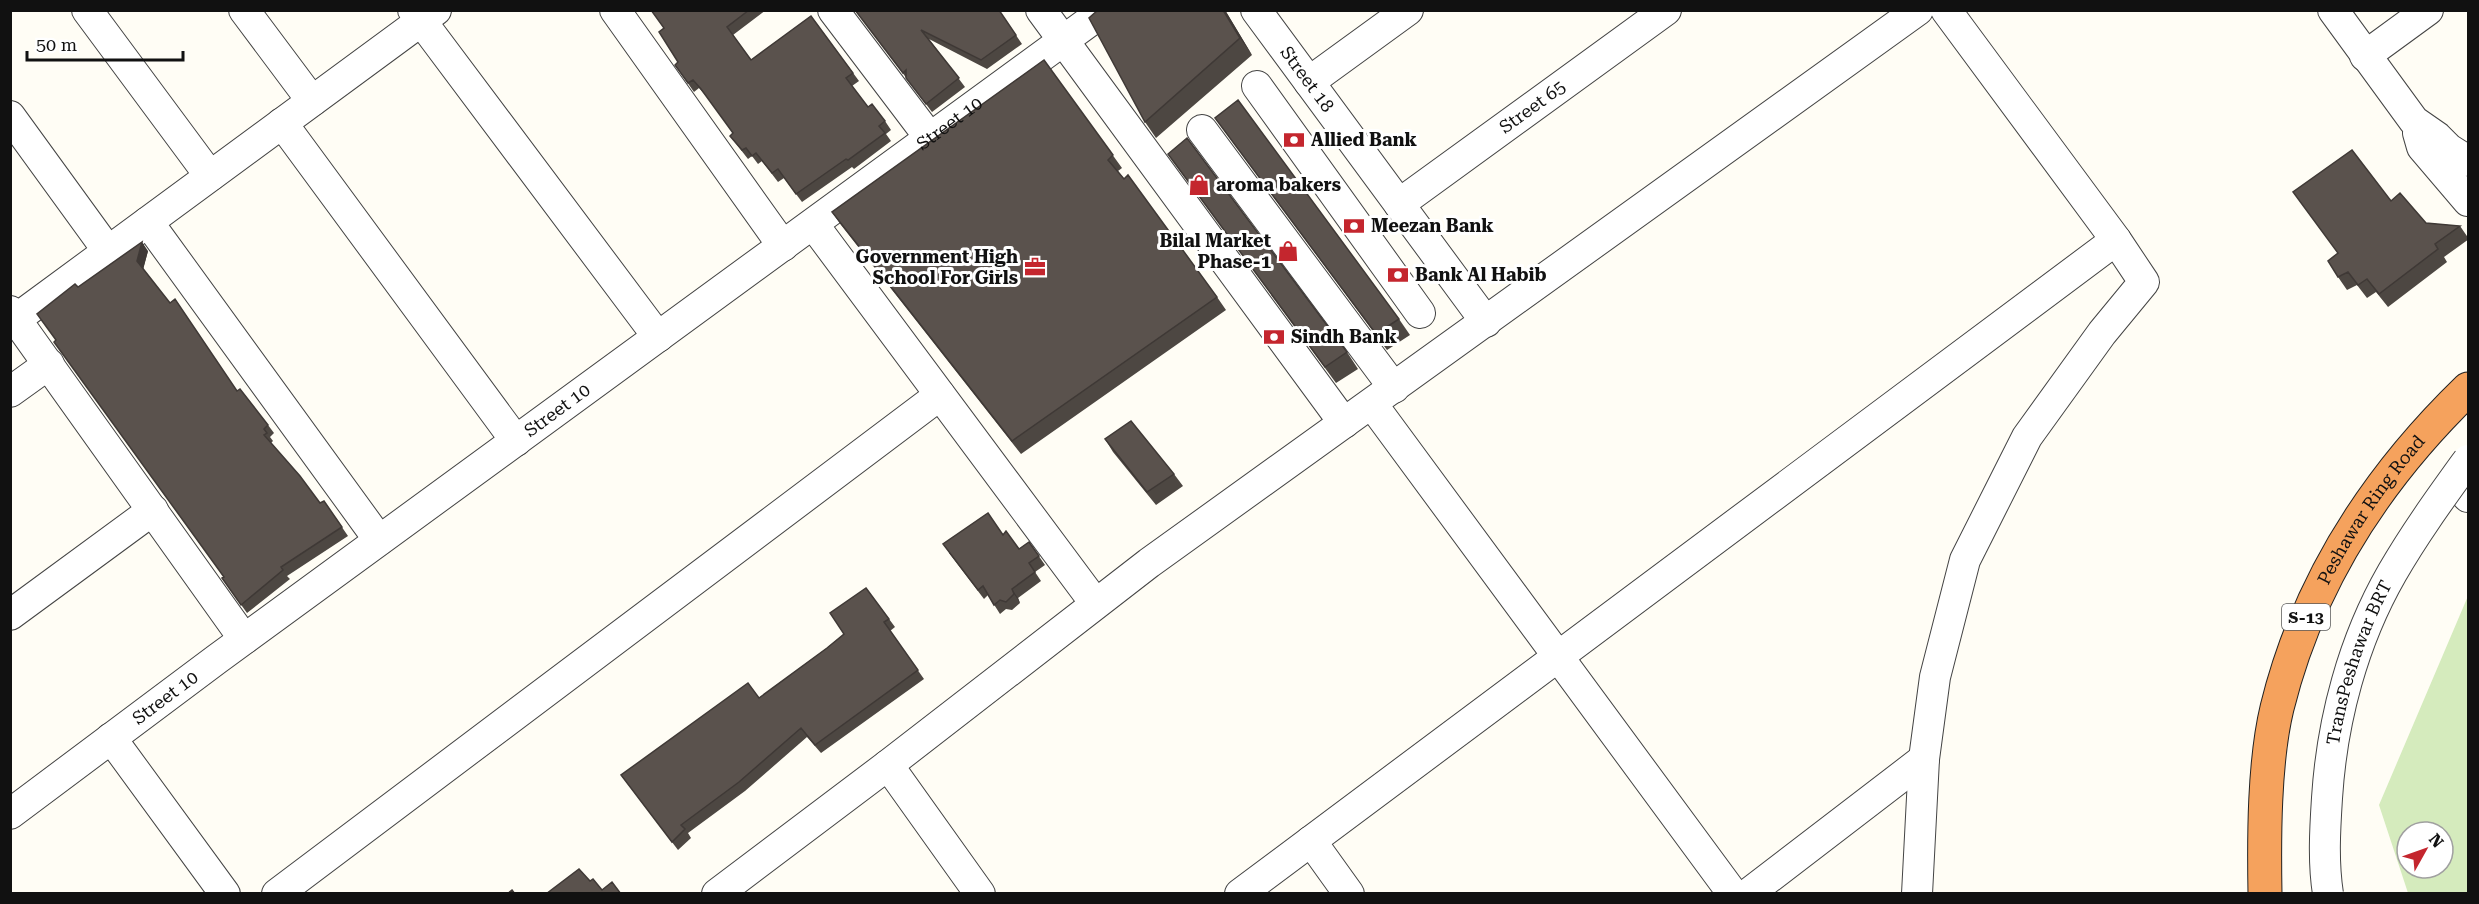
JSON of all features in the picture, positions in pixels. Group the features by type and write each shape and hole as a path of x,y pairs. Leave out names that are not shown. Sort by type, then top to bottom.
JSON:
{"highway":[{"name":"Peshawar Ring Road","path":"2265,894 2269,774 2277,710 2292,657 2312,602 2342,545 2367,507 2430,426 2469,389"},
{"name":"S-13","path":"2315,894 2321,776 2334,705 2356,635 2388,569 2426,509 2465,477"}],"street":[{"path":"87,10 210,176"},
{"path":"244,10 312,101"},
{"path":"615,10 783,246"},
{"path":"833,10 930,138"},
{"path":"1041,10 1063,41 1205,128 1420,313"},
{"name":"Street 10","path":"10,814 244,639 1105,10"},
{"name":"Street 18","path":"1256,10 1486,322"},
{"path":"1205,128 1407,10"},
{"name":"Street 65","path":"1399,204 1666,10"},
{"path":"717,894 888,765 1095,603 1918,10"},
{"path":"1917,894 1924,759 1935,677 1965,560 2027,437 2102,333 2144,282 2116,240 1947,10"},
{"path":"2333,10 2414,121 2437,137 2449,149 2469,161"},
{"path":"2365,56 2428,10"},
{"path":"244,639 13,315 148,222 312,101 424,14 658,337"},
{"path":"10,117 108,251"},
{"path":"2414,121 2422,147 2469,201"},
{"path":"282,123 516,441"},
{"path":"1205,128 1557,657 1732,894"},
{"path":"1205,128 1344,423"},
{"path":"148,222 379,540"},
{"path":"813,224 1095,603"},
{"path":"1240,894 2116,240"},
{"path":"10,392 49,364"},
{"path":"277,894 940,395"},
{"name":"TransPeshawar BRT","path":"2328,894 2324,832 2330,759 2342,699 2363,634 2391,574 2425,519 2465,477"},
{"path":"10,615 153,510"},
{"path":"111,738 225,894"},
{"path":"1748,894 1924,759"},
{"path":"888,765 981,894"},
{"path":"1311,841 1349,894"}],"green space":[{"path":"2468,596 2468,893 2408,893 2404,880 2455,880 2455,820 2395,820 2395,854 2379,805"}],"building":[{"path":"651,10 749,10 727,27 751,60 811,16 853,73 846,78 868,107 872,104 885,121 879,126 885,133 796,194 778,169 772,173 756,153 752,156 746,148 742,150 730,136 733,133 701,89 693,80 688,83 675,65 678,62 659,32 664,28"},
{"path":"855,10 999,10 1016,35 981,60 921,30 959,78 926,104 906,78 906,70 903,73"},
{"path":"1098,10 1223,10 1240,38 1145,122 1089,18"},
{"name":"Government High School For Girls","path":"1044,60 1113,155 1108,160 1124,179 1128,175 1217,297 1012,441 832,212"},
{"path":"1238,100 1399,319 1376,334 1215,118"},
{"path":"1187,138 1347,352 1325,367 1168,154"},
{"path":"2352,150 2391,201 2400,193 2426,223 2460,226 2435,244 2438,249 2379,294 2367,279 2358,285 2348,272 2338,277 2328,261 2338,253 2293,192"},
{"path":"142,242 137,261 170,303 175,299 237,391 240,389 268,425 264,429 267,433 264,435 320,503 324,501 342,527 281,567 283,570 241,605 222,578 224,577 54,342 56,340 37,314 75,284 78,287"},
{"path":"1131,421 1174,474 1147,492 1105,439"},
{"path":"988,513 1003,535 1006,531 1019,549 1029,542 1039,556 1029,563 1035,572 1012,589 1014,594 1006,602 1000,600 994,605 983,586 978,590 943,544"},
{"path":"866,588 889,619 884,622 918,670 815,745 801,728 739,782 681,825 685,829 672,842 621,775 748,683 759,698 827,648 844,634 830,613"},
{"path":"579,869 590,881 593,879 602,890 612,882 621,894 546,894"}],"place":[{"name":"Allied Bank","path":"1294,140"},
{"name":"aroma bakers","path":"1199,185"},
{"name":"Meezan Bank","path":"1354,226"},
{"name":"Bilal Market Phase-1","path":"1288,251"},
{"name":"Government High School For Girls","path":"1035,267"},
{"name":"Bank Al Habib","path":"1398,275"},
{"name":"Sindh Bank","path":"1274,337"}]}
